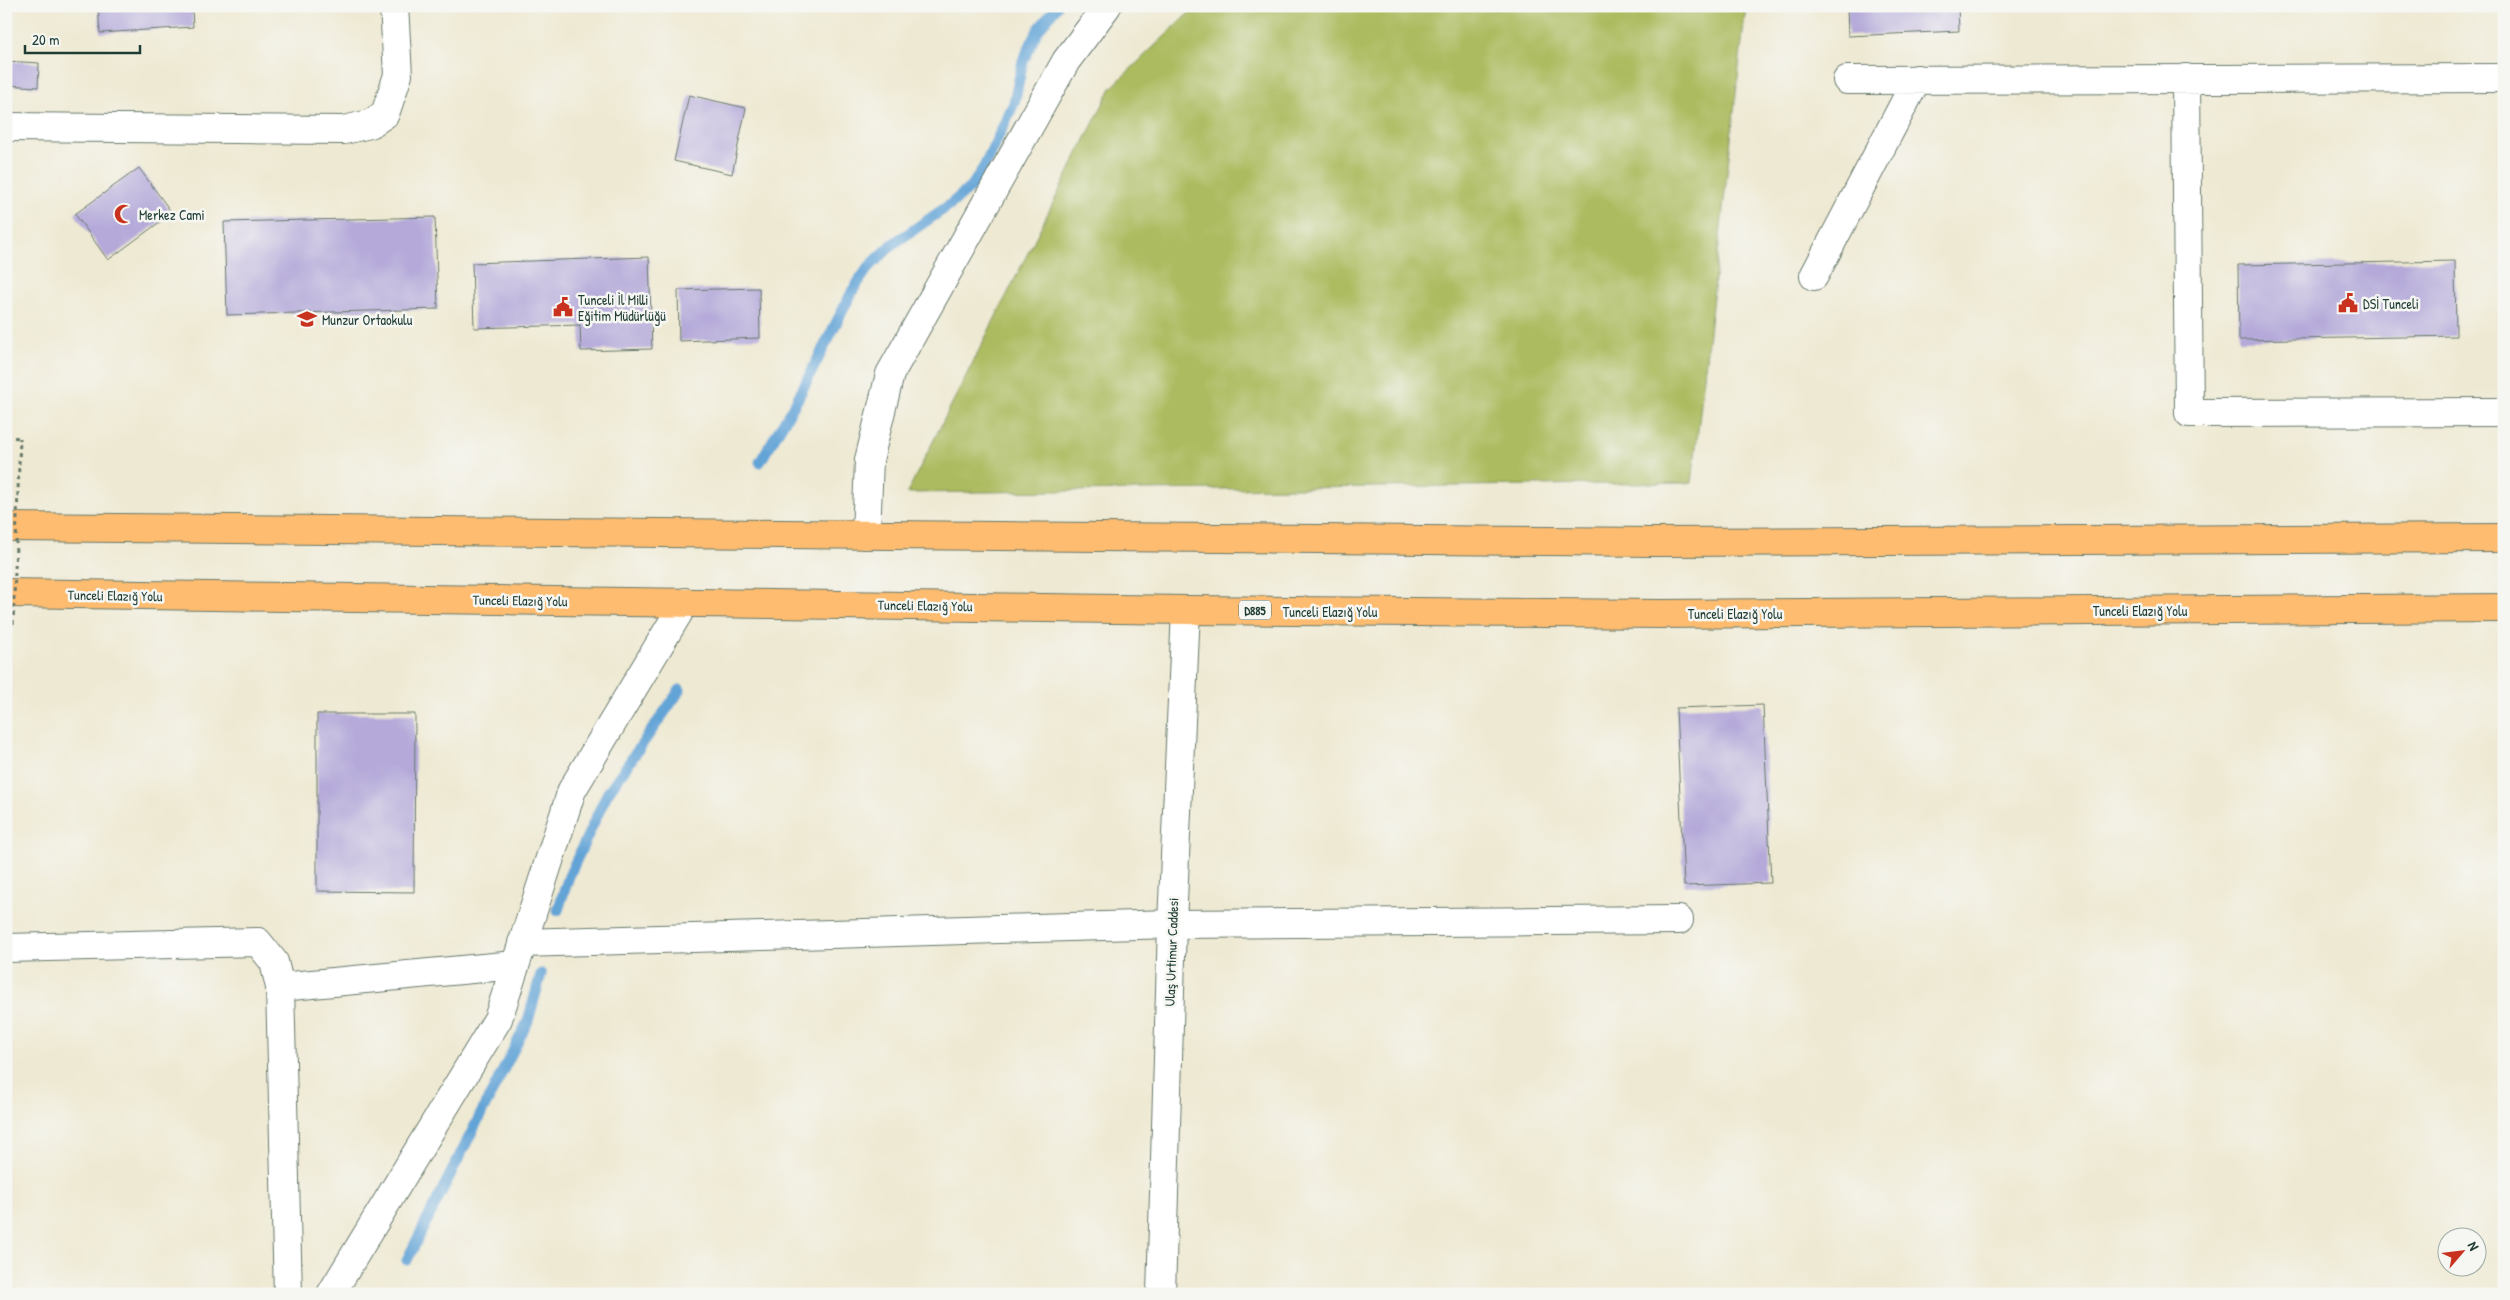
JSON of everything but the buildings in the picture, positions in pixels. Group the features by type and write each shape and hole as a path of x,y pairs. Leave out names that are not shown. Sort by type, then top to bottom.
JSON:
{"main road":[{"path":"6,527 1654,542 2504,538"},
{"name":"Tunceli Elazığ Yolu","path":"6,593 1186,610 1670,614 2504,608"}],"street":[{"path":"6,127 344,130 370,124 385,114 398,75 394,6"},
{"path":"866,535 870,460 890,374 1066,61 1107,6"},
{"path":"2186,78 2189,413 2504,412"},
{"path":"1847,80 2504,78"},
{"path":"1814,276 1918,79"},
{"path":"331,1294 498,1019 572,790 685,602"},
{"name":"Ulaş Urtimur Caddesi","path":"1161,1294 1172,924 1186,610"},
{"path":"280,987 519,954 1172,924 1679,920"},
{"path":"6,948 258,942 274,962 280,987 288,1294"}],"path":[{"path":"6,437 20,438 14,624"}],"green space":[{"path":"1746,6 1692,483 907,493 1111,88 1195,7"}],"waterway":[{"path":"760,462 797,400 853,290 868,268 893,244 951,204 972,186 984,167 1014,103 1023,61 1038,30 1057,6"},
{"path":"558,910 569,876 607,794 680,690"},
{"path":"407,1260 528,1021 541,974"}],"place":[{"name":"Merkez Cami","path":"124,214"},
{"name":"DSİ Tunceli","path":"2348,303"},
{"name":"Tunceli İl Milli Eğitim Müdürlüğü","path":"563,307"},
{"name":"Munzur Ortaokulu","path":"307,319"}]}
